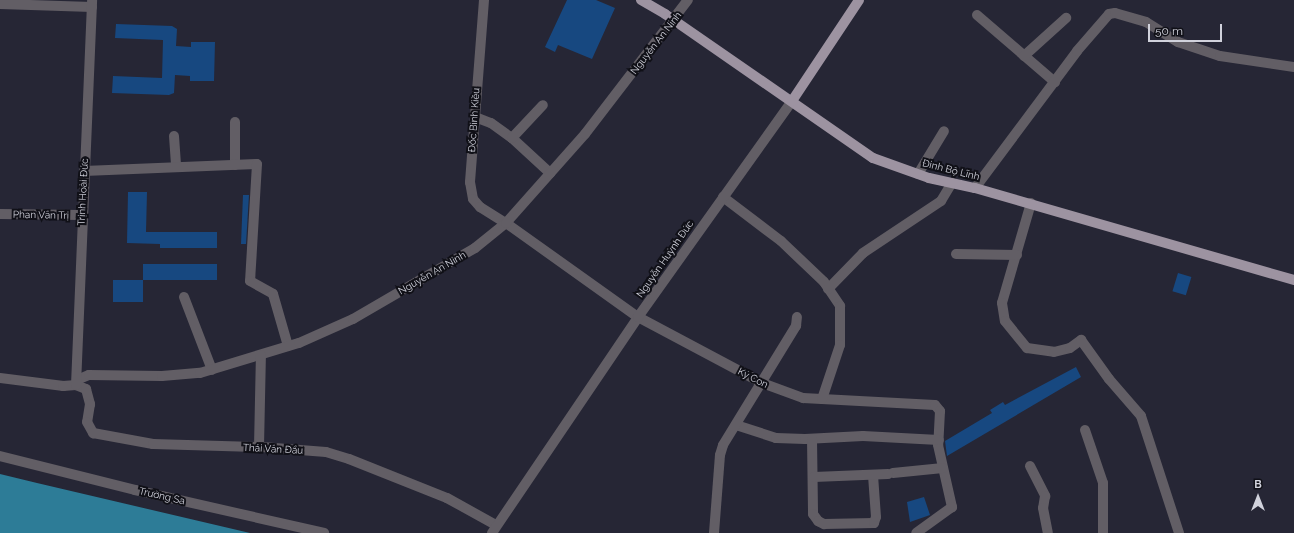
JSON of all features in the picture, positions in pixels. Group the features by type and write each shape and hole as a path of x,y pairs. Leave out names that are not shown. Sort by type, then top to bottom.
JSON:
{"main road":[{"name":"Đinh Bộ Lĩnh","path":"641,0 674,20 873,158 918,174 976,188 1294,280"},
{"name":"Nguyễn Huỳnh Đức","path":"792,101 860,0"}],"street":[{"name":"Đốc Binh Kiều","path":"484,0 470,182 473,199 480,207 506,223"},
{"name":"Nguyễn An Ninh","path":"0,378 63,386 76,382 89,375 162,376 212,370 288,346 353,319 474,248 506,223 585,134 688,0"},
{"path":"0,4 92,3"},
{"name":"Trịnh Hoài Đức","path":"76,382 81,215 92,3"},
{"path":"976,188 1077,51 1110,14 1115,12 1146,22 1178,42 1220,56 1294,67"},
{"path":"977,15 1055,82"},
{"path":"1024,56 1066,18"},
{"name":"Nguyễn Huỳnh Đức","path":"494,529 516,499 638,317 792,101"},
{"path":"512,138 543,105"},
{"path":"475,117 491,122 512,138 550,173"},
{"path":"235,122 235,165"},
{"path":"918,174 944,131"},
{"path":"174,136 176,167"},
{"path":"84,171 257,164 250,281 273,294 288,346"},
{"path":"828,289 863,254 941,201 952,183"},
{"path":"723,197 780,241 828,289 840,306 842,316 840,345 822,399"},
{"path":"1031,204 1002,303 1005,321 1027,348 1054,352 1070,348 1082,340 1109,380 1141,416 1179,533"},
{"name":"Phan Văn Trị","path":"0,214 81,215"},
{"name":"Ký Con","path":"506,223 638,317 762,383 789,394 822,399 935,405 940,411 939,440 943,468 952,507 916,533"},
{"path":"956,254 1017,255"},
{"path":"184,297 212,370"},
{"path":"714,533 720,455 736,425 796,326 797,317"},
{"path":"259,447 261,355"},
{"name":"Thái Văn Đẩu","path":"76,382 87,392 90,404 87,422 93,433 153,444 259,447 326,452 349,459 447,498 494,529"},
{"path":"736,425 776,438 812,439 863,436 939,440"},
{"path":"1085,430 1103,483 1103,533"},
{"path":"812,439 814,477 813,514 818,521 824,524 868,524 876,520 873,475"},
{"name":"Trường Sa","path":"0,456 127,488 324,533"},
{"path":"1030,466 1045,496 1043,508 1048,533"},
{"path":"814,477 891,474 943,468"}],"water":[{"path":"0,474 37,483 250,533 0,533"}],"building":[{"path":"567,0 596,0 615,8 592,59 558,45 555,52 545,47"},
{"path":"116,24 172,26 177,29 176,46 191,47 191,42 215,42 214,81 190,81 190,76 175,75 174,93 169,95 112,93 113,76 162,78 163,40 115,38"},
{"path":"128,192 147,192 146,232 217,232 217,248 160,248 160,244 127,243"},
{"path":"243,195 249,195 246,244 241,244"},
{"path":"143,264 217,264 217,280 143,280"},
{"path":"1178,273 1191,277 1186,295 1172,291"},
{"path":"113,280 143,280 143,302 113,302"},
{"path":"1076,367 1081,377 947,456 945,441 992,413 990,410 1003,402 1005,405"},
{"path":"924,497 930,515 910,522 907,502"}]}
